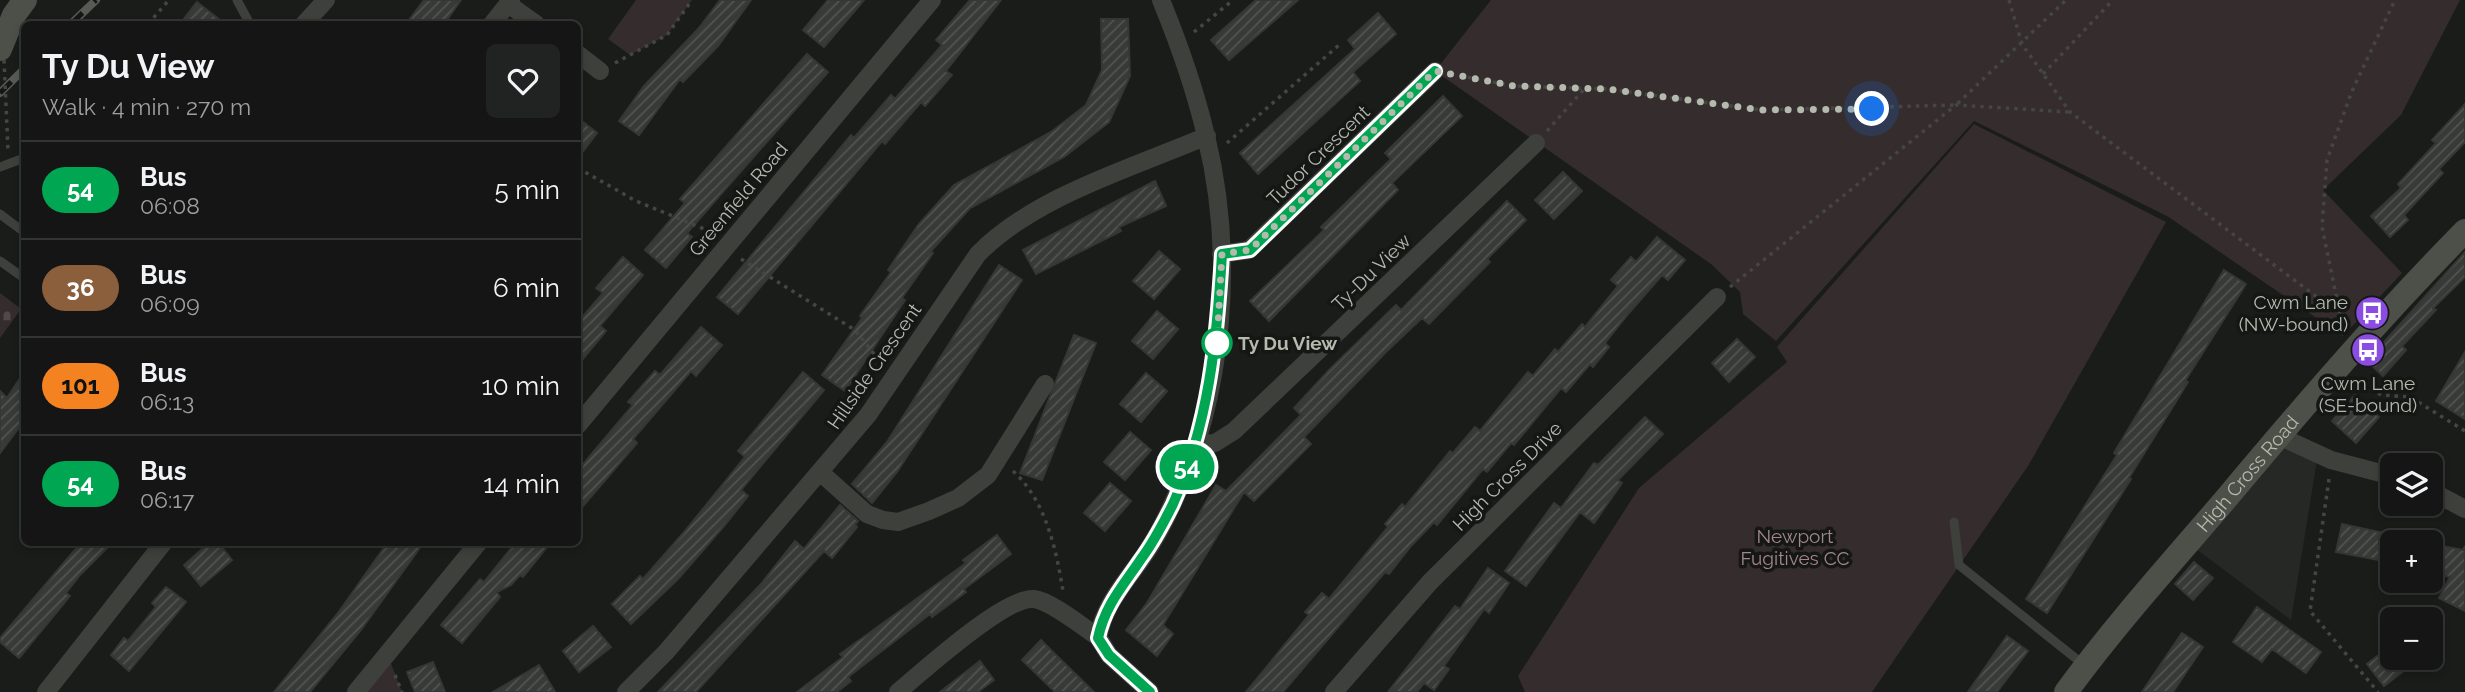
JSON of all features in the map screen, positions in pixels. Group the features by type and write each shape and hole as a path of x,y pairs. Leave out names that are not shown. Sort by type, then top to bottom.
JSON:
{"main road":[{"path":"2,55 14,15 24,0"},
{"name":"High Cross Road","path":"2066,692 2279,436 2367,335 2465,231"}],"street":[{"path":"307,21 326,0"},
{"name":"Greenfield Road","path":"581,421 932,0"},
{"path":"1098,638 1102,616 1112,598 1143,557 1173,504 1196,444 1217,341 1222,254 1207,136 1179,45 1161,0"},
{"path":"494,21 509,2 532,21"},
{"path":"581,56 600,71"},
{"name":"Tudor Crescent","path":"1222,254 1250,250 1435,71"},
{"name":"Hillside Crescent","path":"625,692 666,652 821,473 868,415 978,254 997,234 1063,197 1207,136"},
{"name":"Ty-Du View","path":"1196,444 1215,443 1234,431 1536,143"},
{"name":"High Cross Drive","path":"1334,692 1430,582 1717,297"},
{"path":"821,473 867,513 898,522 958,498 988,475 1045,384"},
{"path":"2279,436 2331,460 2380,474"},
{"path":"2443,497 2465,509"},
{"path":"46,692 161,546"},
{"path":"356,692 477,546"},
{"path":"898,692 963,639 1018,602 1034,599 1098,638 1109,655 1150,692"}],"lane":[{"path":"237,0 248,21"},
{"path":"0,166 21,159"},
{"path":"0,215 21,230"},
{"path":"0,261 21,276"},
{"path":"1954,522 1959,565 2086,666"}],"path":[{"path":"151,21 169,0"},
{"path":"600,71 667,35 692,0"},
{"path":"1179,45 1233,0"},
{"path":"2009,0 2022,44 2070,112 2367,335"},
{"path":"1717,297 1956,106 2066,0"},
{"path":"2043,74 2112,0"},
{"path":"2340,315 2322,227 2327,160 2352,91 2395,0"},
{"path":"1210,158 1339,45"},
{"path":"2,55 8,151"},
{"path":"1435,71 1514,86 1585,88 1677,96 1761,110 1956,106 2070,112"},
{"path":"1536,143 1585,88"},
{"path":"581,170 636,201 728,244 855,330 893,379"},
{"path":"2334,373 2382,395 2410,397 2465,431"},
{"path":"999,457 1023,480 1053,540 1063,592 1056,610"},
{"path":"2331,460 2310,611 2378,692"}],"shaded area":[{"path":"2279,436 2318,454 2291,620 2188,543"}],"green space":[{"path":"636,0 692,0 667,35 630,55 608,39"},
{"path":"1491,0 2460,0 2401,115 2323,190 2402,273 2343,336 2167,216 1974,121 1776,341 1743,314 1740,292 1711,264 1435,71"},
{"name":"Newport Fugitives CC","path":"1974,124 2166,222 2028,466 1872,692 1525,692 1518,676 1639,488 1787,362 1777,347"},
{"path":"0,293 21,309 0,338"},
{"path":"387,653 402,692 356,692"}],"building":[{"path":"424,0 461,0 446,21 408,21"},
{"path":"720,0 751,0 718,46 683,82 680,79 639,135 619,121 644,86 699,28"},
{"path":"828,0 864,0 824,47 803,30"},
{"path":"970,0 1001,0 946,71 952,75 925,106 921,102 885,144 882,141 738,314 717,297 851,135 854,138 891,95 895,99 942,45 936,40"},
{"path":"1256,0 1298,0 1229,60 1211,40"},
{"path":"197,2 221,21 182,21"},
{"path":"1378,13 1396,34 1353,72 1360,81 1258,174 1240,153 1355,49 1348,40"},
{"path":"1101,19 1128,19 1130,76 1109,122 1064,157 970,208 931,251 933,253 902,298 905,300 845,391 822,375 862,318 860,316 891,272 888,270 918,225 954,185 1051,132 1086,105 1102,70"},
{"path":"807,54 828,72 687,233 692,237 666,268 645,250 685,203 680,199"},
{"path":"1443,96 1462,116 1392,183 1398,190 1269,321 1250,301 1324,230 1321,227 1391,159 1385,153"},
{"path":"2465,104 2465,142 2439,169 2443,173 2404,215 2408,220 2390,237 2371,216 2401,188 2398,184 2436,143 2432,140"},
{"path":"581,120 597,133 581,154"},
{"path":"1563,172 1582,191 1554,219 1535,200"},
{"path":"1155,181 1166,206 1119,227 1121,231 1036,274 1023,250"},
{"path":"1507,201 1526,220 1487,259 1490,262 1429,324 1422,318 1386,352 1304,437 1311,444 1254,501 1244,492 1163,625 1173,634 1157,656 1126,630 1147,603 1216,485 1226,491 1301,415 1294,408 1330,369 1396,305 1401,310"},
{"path":"1657,237 1685,260 1668,280 1662,275 1629,313 1605,343 1609,347 1593,367 1590,364 1566,392 1561,388 1514,445 1511,443 1487,472 1483,469 1437,525 1434,522 1389,574 1385,572 1283,692 1246,692 1309,615 1305,612 1322,593 1329,599 1388,527 1385,524 1402,504 1405,507 1450,451 1453,453 1475,427 1480,431 1528,372 1533,376 1555,349 1558,352 1582,324 1585,327 1618,286 1611,280 1631,257 1636,262"},
{"path":"1159,251 1180,269 1154,299 1133,281"},
{"path":"2465,252 2465,277 2433,308 2436,310 2402,346 2406,350 2383,376 2367,361"},
{"path":"623,257 643,275 600,326 606,331 581,361 581,319 603,293 596,288"},
{"path":"999,265 1022,280 897,472 872,503 852,484 887,442"},
{"path":"2224,270 2246,284 2185,381 2188,382 2129,478 2131,479 2047,613 2026,599 2117,455 2114,453"},
{"path":"1157,311 1178,329 1153,359 1132,341"},
{"path":"701,327 722,345 696,376 691,371 633,439 637,443 581,508 581,466 633,405 628,402 655,371 660,375"},
{"path":"1074,335 1096,343 1042,480 1020,473"},
{"path":"1737,339 1755,357 1729,382 1712,363"},
{"path":"2465,352 2465,419 2436,401"},
{"path":"803,372 824,390 741,490 748,496 724,526 679,578 631,624 612,604 640,576 643,579 685,531 745,457 738,451"},
{"path":"1146,373 1167,391 1141,422 1120,404"},
{"path":"21,377 21,425 0,453 0,391 7,398"},
{"path":"2355,395 2379,417 2356,443 2332,421"},
{"path":"1645,417 1663,434 1618,480 1622,483 1594,523 1580,512 1526,586 1505,571 1554,503 1561,508 1594,463 1598,465"},
{"path":"1130,432 1151,450 1125,480 1104,462"},
{"path":"1110,483 1131,501 1105,531 1084,513"},
{"path":"840,505 858,521 855,525 857,527 832,558 824,551 696,692 658,692 761,584 795,541 804,549"},
{"path":"2342,524 2380,532 2379,560 2336,552"},
{"path":"997,535 1011,554 964,589 966,592 932,617 930,614 848,677 851,681 837,692 797,692 843,657 840,654 966,563 963,560"},
{"path":"78,546 109,546 80,575 66,593 70,596 19,658 0,642 0,638"},
{"path":"205,546 221,546 232,560 201,586 184,565"},
{"path":"385,546 421,546 361,630 310,692 274,692 338,613"},
{"path":"513,546 548,546 523,577 520,575 511,585 497,592 500,597 462,643 441,625 480,579 484,582"},
{"path":"2443,546 2463,550 2465,546 2465,611 2439,598 2450,577 2443,576"},
{"path":"2194,562 2213,578 2193,600 2175,584"},
{"path":"1488,568 1509,583 1489,613 1484,609 1444,666 1449,669 1434,690 1424,683 1417,692 1388,692 1455,606 1460,609"},
{"path":"166,587 186,602 129,671 111,655 124,638 128,641 156,607 152,603"},
{"path":"2257,607 2321,652 2306,673 2272,649 2262,662 2233,642"},
{"path":"593,626 611,647 579,672 563,651"},
{"path":"2182,633 2203,647 2173,692 2142,692"},
{"path":"2007,636 2028,651 1997,692 1968,692"},
{"path":"1041,640 1094,692 1055,692 1022,660"},
{"path":"2380,654 2380,670 2405,670 2384,686 2367,664"},
{"path":"980,661 994,680 978,692 940,692"},
{"path":"433,662 445,692 415,692 407,672"},
{"path":"539,665 555,692 493,692 522,675"}],"railway":[{"path":"74,21 96,0"},
{"path":"0,93 21,72"}],"bus line":[{"name":"54","path":"1150,692 1109,655 1098,638 1102,616 1112,598 1143,557 1173,504 1196,444 1208,396 1217,341 1222,254 1250,250 1435,71"}],"place":[{"name":"Cwm Lane (NW-bound)","path":"2372,313"},
{"name":"Ty Du View","path":"1217,343"},
{"name":"Cwm Lane (SE-bound)","path":"2368,350"}],"route":[{"path":"1217,343 1222,254 1250,250 1435,71 1514,86 1607,89 1677,96 1761,110 1872,109"}]}
